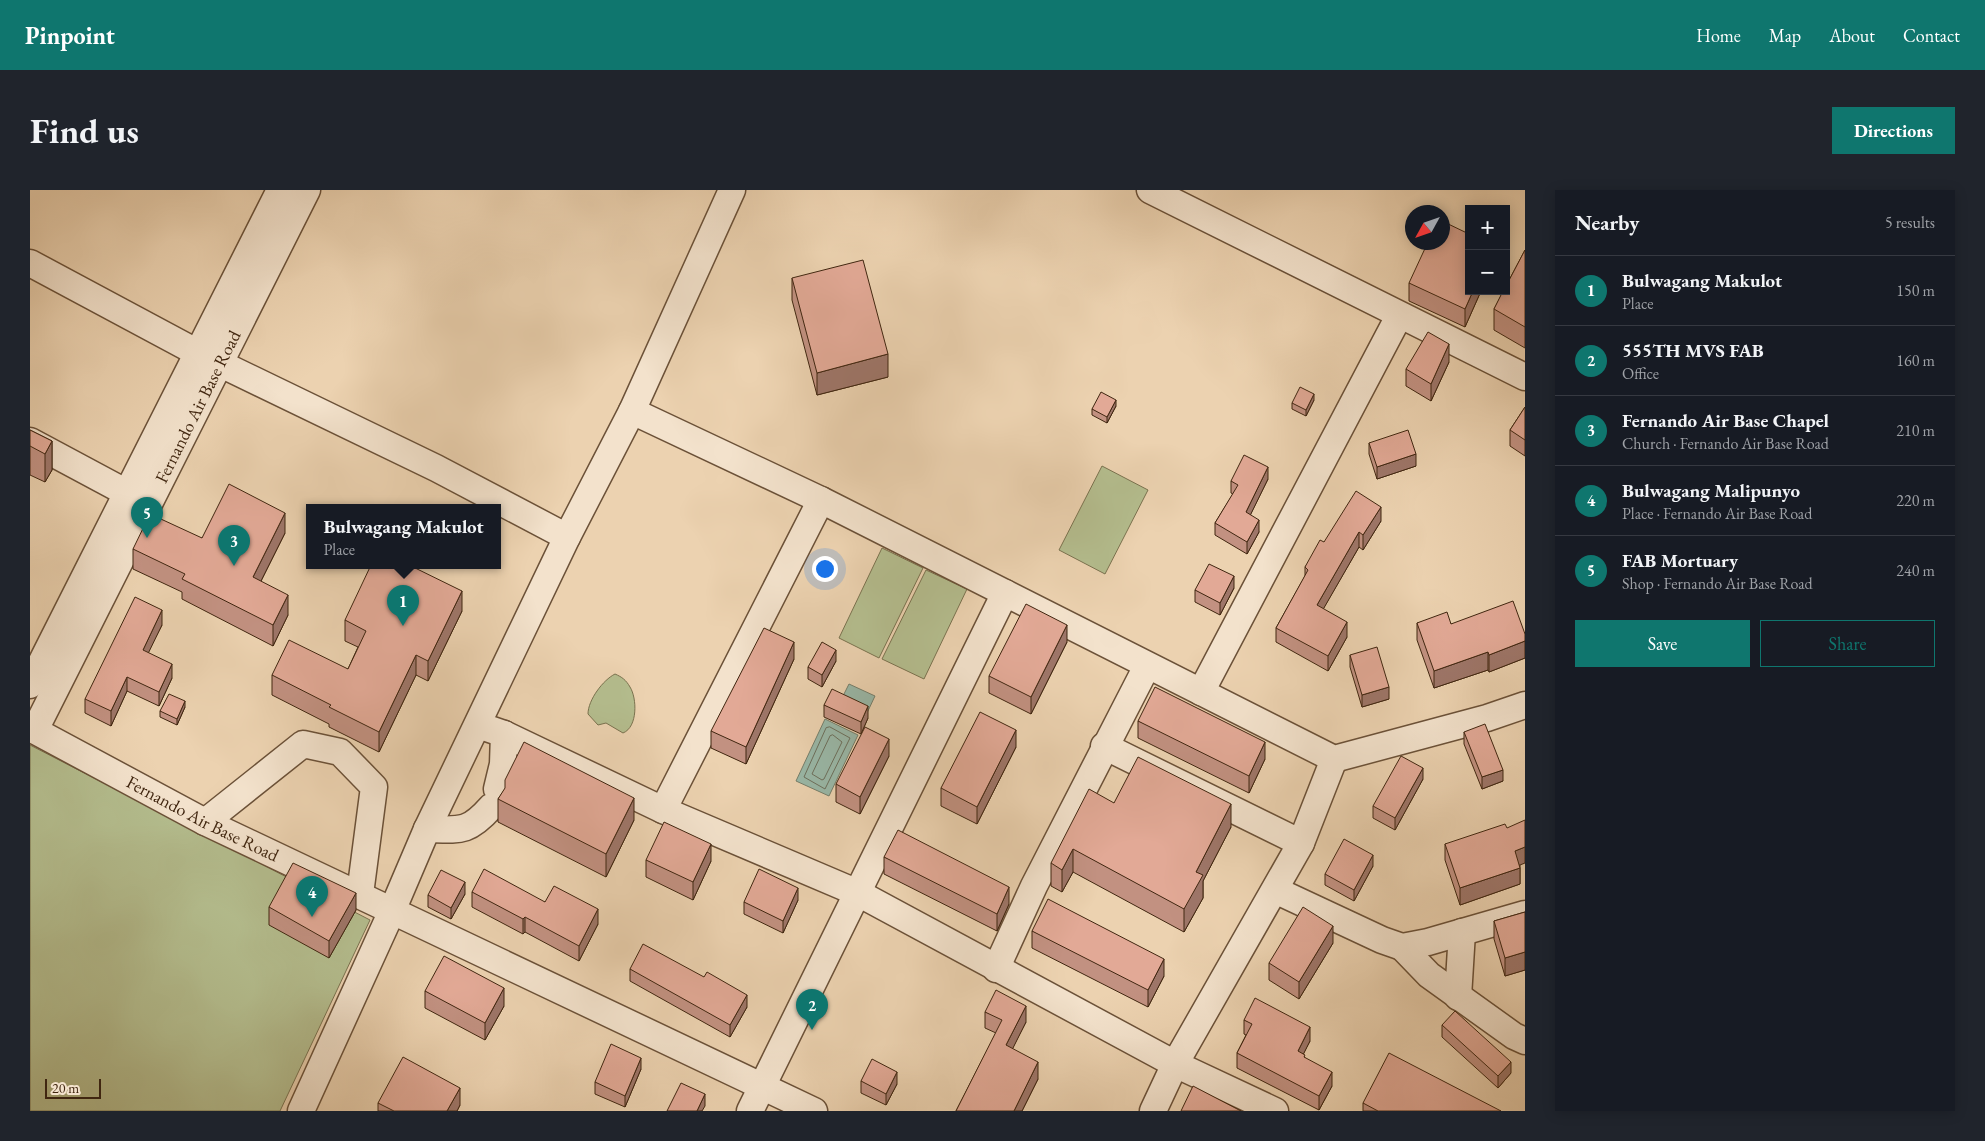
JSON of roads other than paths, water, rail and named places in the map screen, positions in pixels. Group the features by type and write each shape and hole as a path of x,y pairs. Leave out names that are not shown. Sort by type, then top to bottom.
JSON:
{"street":[{"name":"Fernando Air Base Road","path":"209,358 280,190"},
{"name":"Fernando Air Base Road","path":"307,190 209,358 59,655 32,729 205,822 763,1085 814,1111"},
{"path":"301,1111 427,829 567,537 632,412 732,190"},
{"path":"1150,190 1525,378"},
{"path":"30,262 209,358 436,468 567,537"},
{"path":"1201,692 1399,316"},
{"path":"632,412 820,500 1005,592 1146,666 1334,759 1487,718 1525,705"},
{"path":"30,441 138,499"},
{"path":"663,810 820,500"},
{"path":"750,1111 1005,592"},
{"name":"Fernando Air Base Road","path":"30,685 59,655"},
{"path":"996,969 1034,886 1146,666"},
{"path":"478,725 504,734 663,810 858,893 1175,1064 1276,1111"},
{"path":"427,829 458,830 476,824 494,798 503,764 504,734"},
{"path":"205,822 303,744 340,752 374,788 360,894"},
{"path":"1104,746 1301,843"},
{"path":"1152,1111 1175,1064 1301,843 1334,759"},
{"path":"1275,890 1382,940 1402,947 1429,975 1458,997 1525,1041"},
{"path":"1402,947 1525,914"},
{"path":"1458,997 1462,932"}],"water":[{"path":"849,684 875,696 867,713 841,700"},
{"path":"825,719 858,735 829,796 796,781"}],"place":[{"name":"FAB Mortuary","path":"147,538"},
{"name":"Fernando Air Base Chapel","path":"234,566"},
{"name":"Bulwagang Makulot","path":"403,626"},
{"name":"Bulwagang Malipunyo","path":"312,917"},
{"name":"555TH MVS FAB","path":"812,1030"}]}
